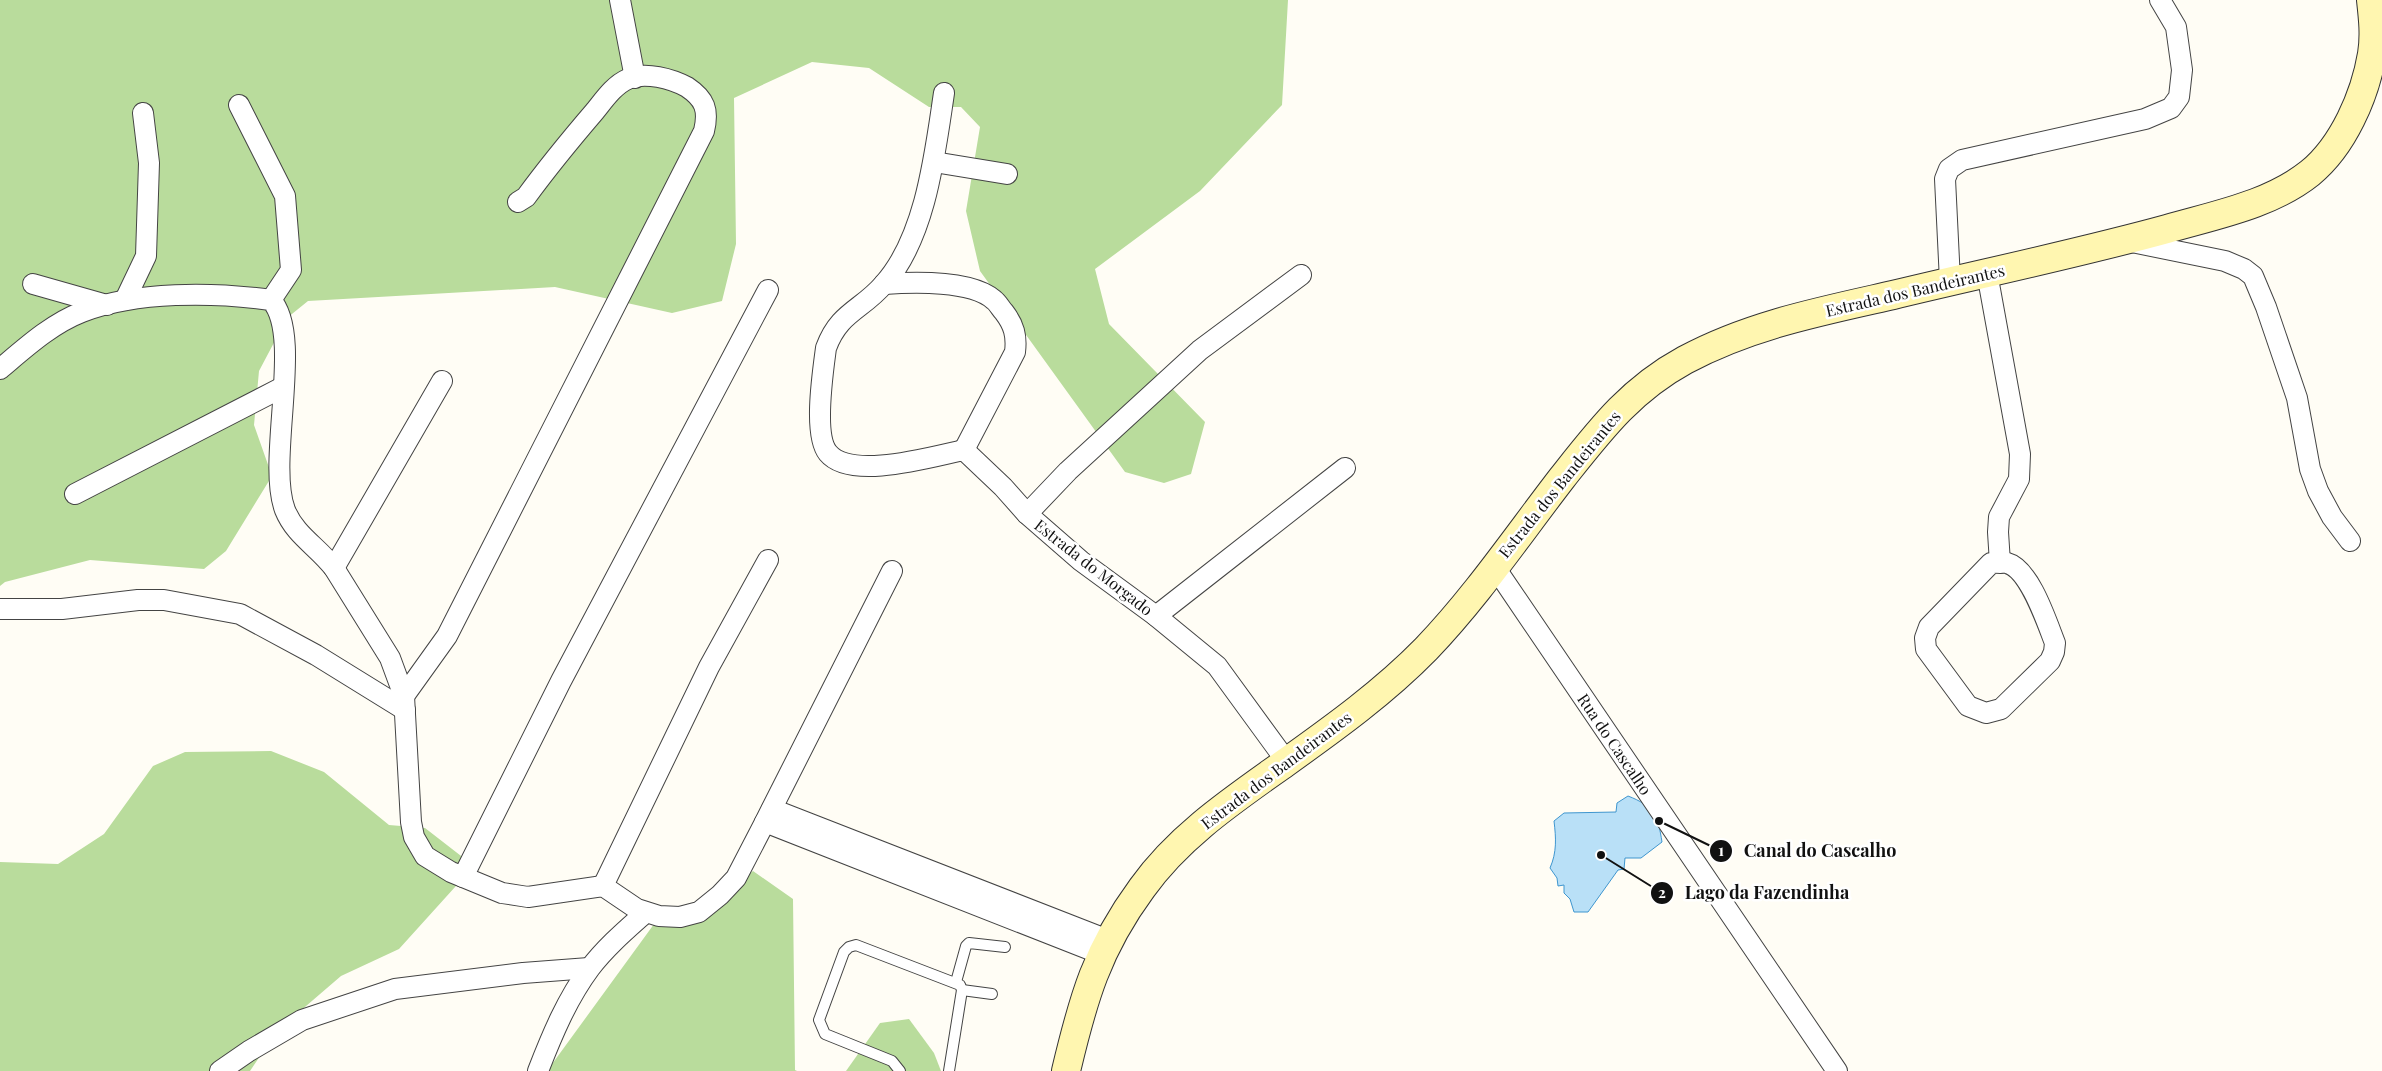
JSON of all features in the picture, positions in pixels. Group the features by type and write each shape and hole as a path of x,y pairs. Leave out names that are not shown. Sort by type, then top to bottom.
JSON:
{"main road":[{"name":"Estrada dos Bandeirantes","path":"1066,1071 1078,1017 1088,984 1105,947 1143,885 1165,859 1201,824 1350,715 1425,650 1494,566 1609,418 1657,376 1713,346 1782,321 2125,240 2261,200 2308,174 2327,157 2344,131 2367,76 2373,52 2371,0"}],"street":[{"path":"620,0 635,78"},
{"path":"1950,281 1946,179 1949,169 1962,160 2146,119 2172,108 2179,97 2182,70 2176,28 2160,0"},
{"path":"405,703 447,636 630,281 704,131 708,117 706,106 698,94 678,82 658,77 628,79 613,90 562,148 526,197 518,202"},
{"path":"884,284 915,282 978,291 994,300 1008,318 1017,337 1015,352 964,450 898,463 858,466 842,462 828,453 820,434 824,365 831,335 840,320 884,284 900,260 915,229 934,162 944,93"},
{"path":"239,104 285,196 291,270 271,300"},
{"path":"116,303 146,256 148,163 143,113"},
{"path":"934,162 1008,174"},
{"path":"2125,240 2225,261 2244,269 2252,276 2266,307 2297,398 2310,469 2318,491 2332,517 2350,541"},
{"path":"1987,273 2020,454 2019,479 1999,517 2000,563"},
{"path":"1026,514 1068,471 1200,350 1301,275"},
{"path":"33,284 116,303"},
{"path":"463,877 561,681 768,290"},
{"path":"0,369 43,334 81,312 116,303 210,293 271,300 278,307 285,362 279,472 284,508 299,534 326,558 334,568 390,658 405,703 414,836 425,856 435,864 502,893 528,897 603,886 645,913 680,917 699,912 713,901 736,878 892,571"},
{"path":"334,568 442,381"},
{"path":"75,494 283,387"},
{"name":"Estrada do Morgado","path":"964,450 1003,487 1026,514 1081,561 1156,616 1217,666 1286,762"},
{"path":"1156,616 1345,468"},
{"path":"603,886 709,666 768,560"},
{"path":"1991,563 2000,563 2009,564 2023,574 2032,588 2055,643 2050,661 2001,709 1986,714 1968,706 1926,649 1925,638 1929,627 1991,563"},
{"name":"Rua do Cascalho","path":"1494,566 1837,1071"},
{"path":"0,609 62,609 138,600 164,600 208,606 240,614 405,703"},
{"path":"769,816 1105,947"},
{"path":"538,1071 555,1028 590,968 607,948 645,913"},
{"path":"220,1071 249,1051 302,1020 395,989 523,973 590,968"}],"lane":[{"path":"949,1071 959,986 966,946 969,943 1005,947"},
{"path":"900,1071 892,1061 825,1034 821,1029 819,1020 844,952 849,947 856,945 959,986 992,994"}],"green space":[{"path":"0,0 1288,0 1282,105 1200,191 1095,269 1109,324 1205,422 1191,474 1164,483 1125,472 980,271 966,211 980,127 961,107 929,107 869,68 812,62 734,98 736,244 722,301 672,313 555,287 308,301 287,318 259,371 254,425 272,476 226,551 204,569 90,560 5,582 0,586"},
{"path":"271,751 324,772 389,825 425,828 474,866 399,949 341,976 277,1031 250,1071 0,1071 0,862 58,864 104,834 153,766 185,752"},
{"path":"753,871 793,899 795,1070 797,1071 547,1071 665,909 714,902"},
{"path":"909,1019 934,1053 941,1071 846,1071 880,1023"}],"water":[{"path":"1628,796 1644,804 1653,813 1659,825 1662,842 1641,858 1625,858 1624,869 1618,870 1588,912 1574,912 1570,899 1564,893 1564,885 1558,886 1557,878 1550,868 1555,845 1554,821 1564,813 1616,812 1617,803"}],"place":[{"name":"Canal do Cascalho","path":"1659,821"},
{"name":"Lago da Fazendinha","path":"1601,855"}]}
